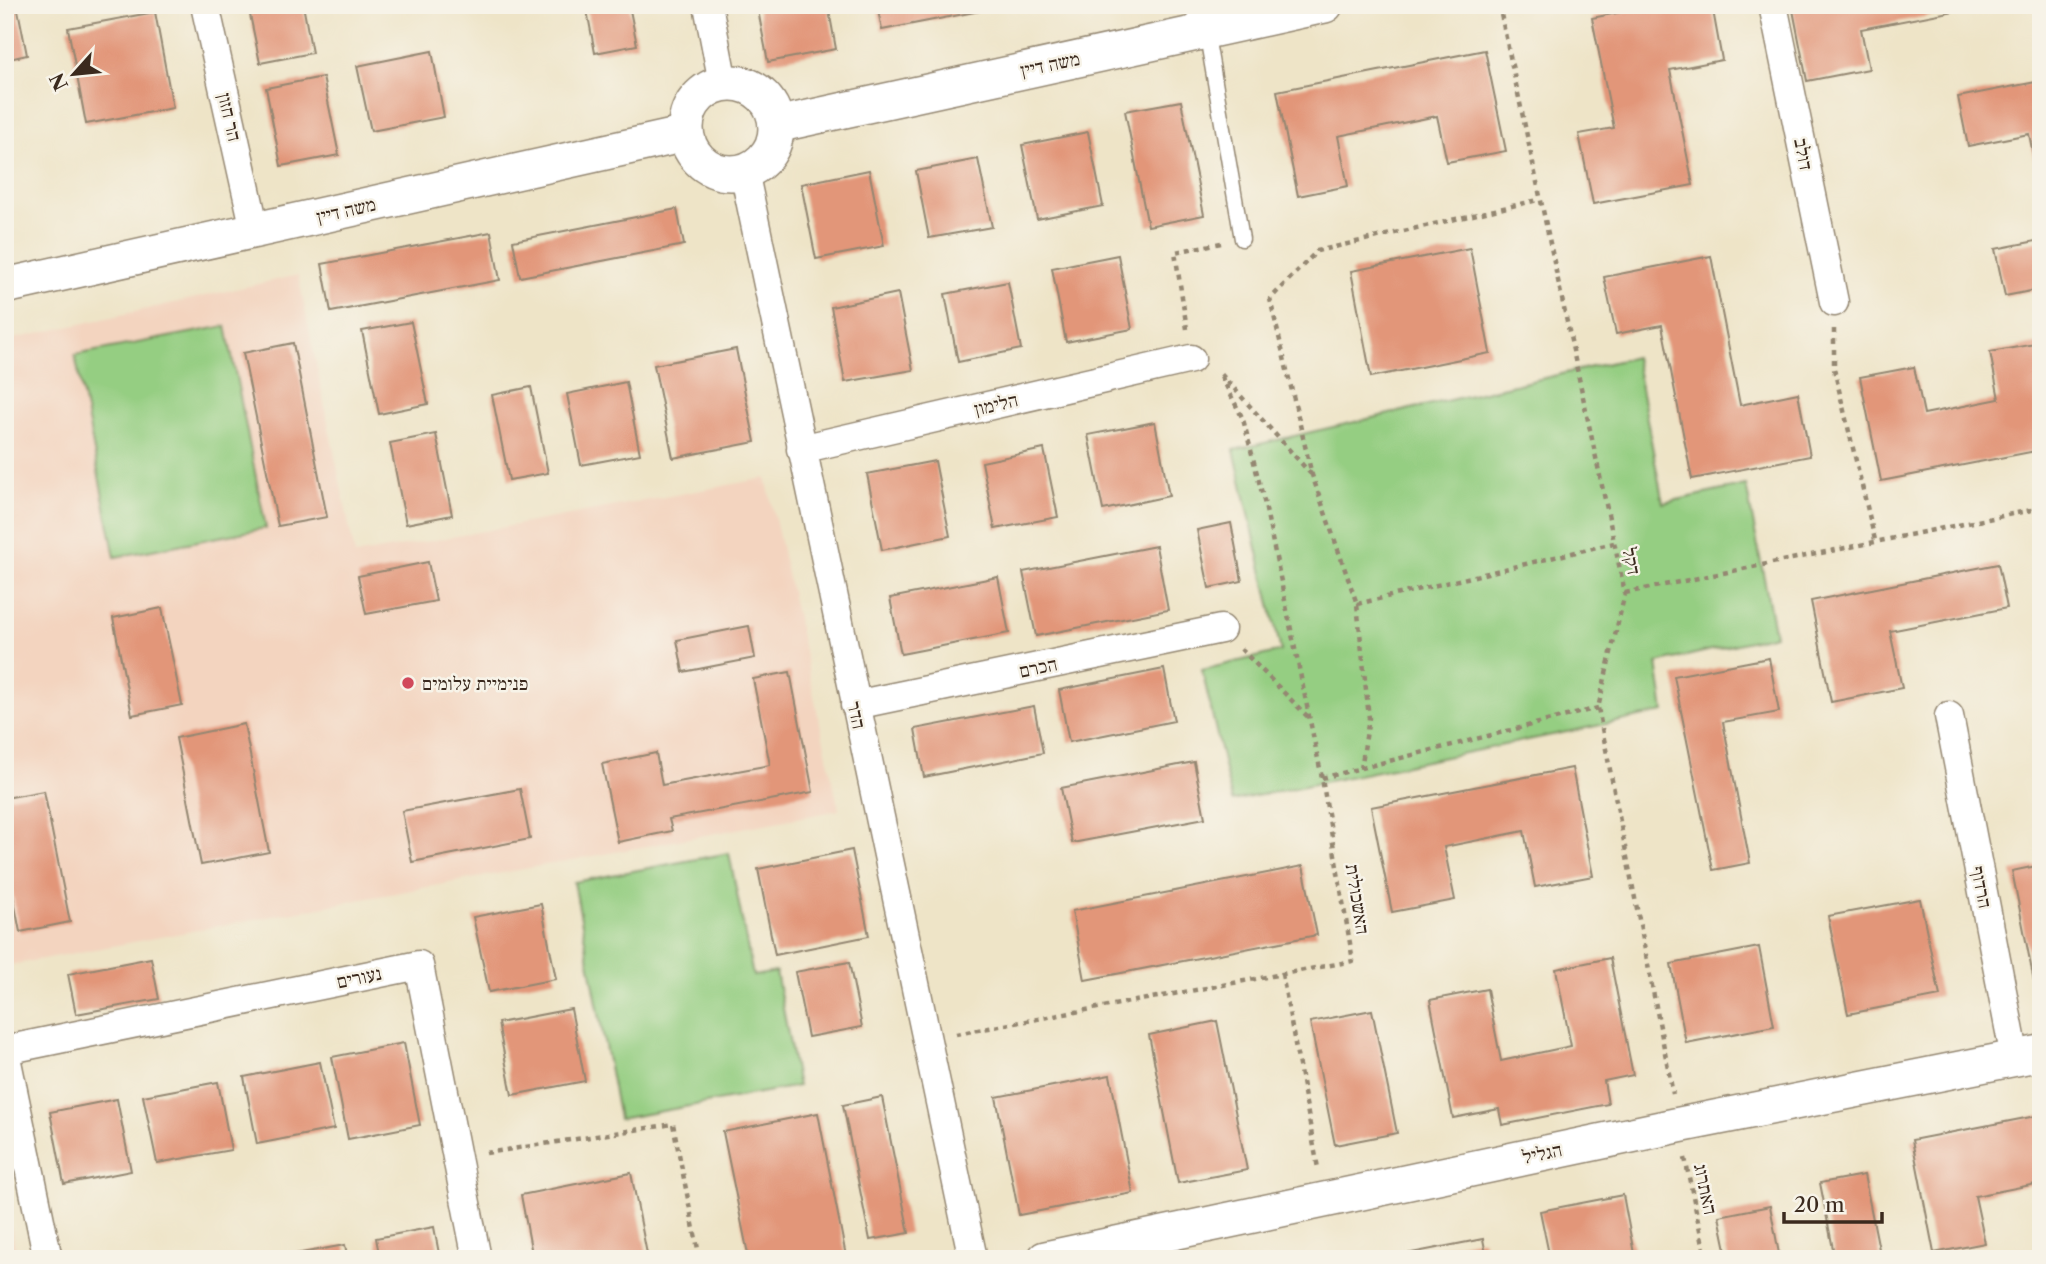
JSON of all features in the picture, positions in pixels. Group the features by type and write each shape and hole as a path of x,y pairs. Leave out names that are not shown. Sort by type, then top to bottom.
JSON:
{"street":[{"name":"הר חזון","path":"205,5 255,230"},
{"path":"708,5 723,83"},
{"name":"משה דיין","path":"776,125 1203,17 1325,5"},
{"name":"דולב","path":"1773,5 1834,302"},
{"path":"723,83 738,83 759,92 773,110 776,125 775,140 758,165 744,171 728,173 701,161 691,149 687,134 688,117 694,101 706,89 723,83"},
{"name":"משה דיין","path":"5,286 687,134"},
{"name":"הדר","path":"744,171 973,1259"},
{"name":"הלימון","path":"801,449 1191,359"},
{"name":"הכרם","path":"855,705 1221,629"},
{"name":"הרדוף","path":"1949,716 2028,1056"},
{"name":"נעורים","path":"5,1051 419,965 477,1259"},
{"path":"5,1051 48,1259"},
{"name":"הגליל","path":"1045,1259 1679,1125 2028,1056"}],"lane":[{"path":"1203,17 1242,239"}],"path":[{"name":"דקל","path":"1499,5 1538,200 1625,593 1598,708 1679,1125"},
{"path":"1361,769 1369,718 1357,604 1311,475 1270,299 1317,251 1538,200"},
{"path":"1242,239 1175,252 1191,359 1218,371 1244,395 1311,475"},
{"path":"1834,302 1833,369 1875,540"},
{"path":"1218,371 1243,419 1265,505 1322,778 1598,708"},
{"path":"1625,593 2041,508"},
{"path":"1357,604 1614,543"},
{"path":"1221,629 1310,718"},
{"name":"האשכולית","path":"926,1040 1353,961 1322,778"},
{"path":"1282,974 1324,1200"},
{"path":"457,1158 673,1124 700,1259"},
{"name":"האתרוג","path":"1679,1125 1706,1259"}],"shaded area":[{"name":"פנימיית עלומים","path":"298,275 355,555 766,478 839,810 5,966 5,341"},
{"path":"5,1202 18,1259 5,1259"}],"green space":[{"path":"226,326 266,528 115,557 75,355"},
{"path":"1635,357 1663,503 1746,485 1775,635 1657,663 1664,712 1232,801 1202,670 1281,651 1234,450"},
{"path":"729,853 753,976 776,972 798,1086 619,1119 574,882"}],"building":[{"path":"5,5 17,5 27,55 5,60"},
{"path":"248,5 303,5 312,53 260,63"},
{"path":"586,5 629,5 637,45 595,53"},
{"path":"757,5 828,5 836,49 768,62"},
{"path":"877,5 984,5 985,10 882,30"},
{"path":"1656,5 1712,5 1722,60 1670,70 1693,185 1593,204 1579,134 1614,128 1592,18"},
{"path":"1792,5 1975,7 1861,29 1869,69 1807,81"},
{"path":"155,12 173,108 86,124 68,28"},
{"path":"1485,50 1506,151 1447,162 1437,116 1338,136 1348,186 1298,196 1277,91"},
{"path":"432,51 444,117 371,131 357,66"},
{"path":"323,77 339,155 281,166 266,88"},
{"path":"2041,81 2040,189 2029,134 1968,146 1958,97"},
{"path":"1181,101 1204,215 1148,226 1125,111"},
{"path":"1088,132 1103,206 1037,219 1022,145"},
{"path":"978,159 992,227 929,238 916,171"},
{"path":"869,170 884,246 816,259 801,184"},
{"path":"677,209 684,245 520,277 513,241"},
{"path":"491,232 500,280 331,312 322,264"},
{"path":"2041,240 2041,289 2005,296 1995,249"},
{"path":"1470,248 1490,353 1371,377 1351,271"},
{"path":"1118,255 1132,329 1066,342 1052,268"},
{"path":"1711,256 1740,405 1798,393 1810,456 1692,479 1662,325 1616,334 1604,277"},
{"path":"1008,282 1021,349 958,362 945,294"},
{"path":"898,293 913,370 845,382 831,307"},
{"path":"411,322 428,404 379,414 362,331"},
{"path":"293,343 327,517 278,526 243,353"},
{"path":"2041,343 2041,450 1881,481 1860,377 1914,367 1924,414 1999,399 1990,352"},
{"path":"736,349 755,442 673,458 654,365"},
{"path":"626,382 640,454 581,465 567,394"},
{"path":"531,387 548,473 509,480 492,395"},
{"path":"1155,422 1169,496 1103,510 1088,435"},
{"path":"436,434 452,515 406,524 390,443"},
{"path":"1044,449 1058,517 995,529 982,462"},
{"path":"935,461 950,536 882,550 867,474"},
{"path":"1231,523 1242,581 1209,588 1197,530"},
{"path":"1156,546 1168,610 1036,636 1023,572"},
{"path":"428,562 436,601 366,614 358,576"},
{"path":"1998,564 2007,608 1890,631 1902,688 1831,702 1811,601"},
{"path":"998,577 1009,633 901,654 890,598"},
{"path":"162,608 182,705 132,715 113,618"},
{"path":"749,626 755,658 683,672 677,640"},
{"path":"1769,658 1779,712 1723,722 1750,863 1713,870 1674,676"},
{"path":"1164,669 1174,721 1069,742 1059,690"},
{"path":"790,672 813,792 669,819 672,831 618,842 602,764 656,753 662,785 770,765 753,679"},
{"path":"1034,706 1043,753 924,777 915,729"},
{"path":"244,724 269,852 201,865 176,738"},
{"path":"1194,762 1205,818 1072,843 1061,788"},
{"path":"1572,768 1593,876 1535,887 1524,831 1444,847 1455,900 1392,912 1371,807"},
{"path":"520,789 530,839 412,862 402,811"},
{"path":"44,791 70,922 20,932 5,854 5,798"},
{"path":"852,850 869,936 775,955 758,869"},
{"path":"2041,865 2041,979 2034,981 2012,871"},
{"path":"1303,866 1317,935 1085,980 1072,911"},
{"path":"1920,899 1940,996 1848,1014 1828,916"},
{"path":"541,904 556,979 489,992 473,917"},
{"path":"1759,947 1774,1026 1686,1043 1671,964"},
{"path":"151,958 159,999 76,1014 68,974"},
{"path":"1610,958 1633,1075 1604,1081 1608,1104 1502,1125 1499,1109 1453,1118 1430,1000 1487,989 1501,1061 1571,1046 1556,969"},
{"path":"849,962 862,1027 808,1037 795,972"},
{"path":"571,1009 585,1081 512,1095 498,1023"},
{"path":"1372,1010 1397,1133 1335,1145 1310,1022"},
{"path":"1217,1021 1247,1170 1178,1183 1149,1035"},
{"path":"404,1043 420,1125 348,1139 332,1057"},
{"path":"320,1062 334,1129 257,1144 244,1077"},
{"path":"1110,1075 1133,1193 1019,1215 996,1097"},
{"path":"218,1082 231,1150 157,1163 143,1096"},
{"path":"882,1097 909,1233 870,1240 843,1105"},
{"path":"117,1099 131,1171 64,1184 50,1112"},
{"path":"818,1113 846,1256 749,1259 723,1132"},
{"path":"2041,1115 2041,1183 1975,1196 1985,1243 1934,1253 1912,1140"},
{"path":"631,1173 648,1259 533,1259 521,1195"},
{"path":"1864,1175 1881,1259 1835,1259 1820,1183"},
{"path":"1623,1195 1635,1259 1550,1259 1540,1211"},
{"path":"1770,1206 1780,1259 1728,1259 1719,1216"},
{"path":"434,1227 440,1259 380,1259 376,1238"},
{"path":"1483,1239 1487,1259 1391,1259 1391,1257"},
{"path":"345,1245 348,1259 279,1259 279,1257"}],"place":[{"name":"פנימיית עלומים","path":"408,683"}]}
